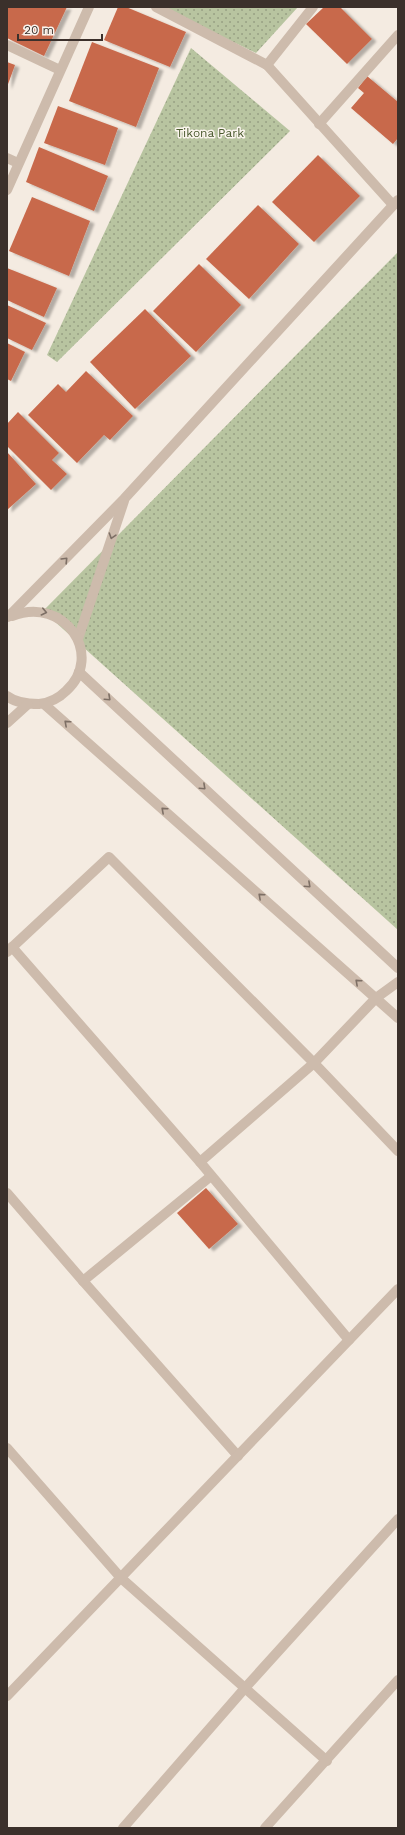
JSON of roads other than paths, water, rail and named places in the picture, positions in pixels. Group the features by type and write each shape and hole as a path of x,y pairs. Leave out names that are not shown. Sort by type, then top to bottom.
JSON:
{"street":[{"path":"7,190 89,7"},
{"path":"8,618 124,499 395,202 319,124 267,65 156,7"},
{"path":"267,65 313,7"},
{"path":"319,124 398,35"},
{"path":"7,46 60,70"},
{"path":"7,158 18,163"},
{"path":"78,639 124,499"},
{"path":"7,696 12,700 28,704 44,704 60,697 72,686 79,672 81,655 78,639 69,626 56,615 40,611 23,611 8,618"},
{"path":"79,672 398,968"},
{"path":"7,724 28,704"},
{"path":"44,704 398,1018"},
{"path":"349,1340 200,1162 10,949 109,857 314,1063 398,1151"},
{"path":"200,1162 314,1063 376,998 398,982"},
{"path":"83,1281 211,1176"},
{"path":"7,1193 238,1456"},
{"path":"7,1696 398,1288"},
{"path":"7,1448 121,1578 327,1760"},
{"path":"122,1828 245,1688 398,1519"},
{"path":"265,1828 398,1680"}],"park label":[{"name":"Tikona Park","path":"210,133"}]}
